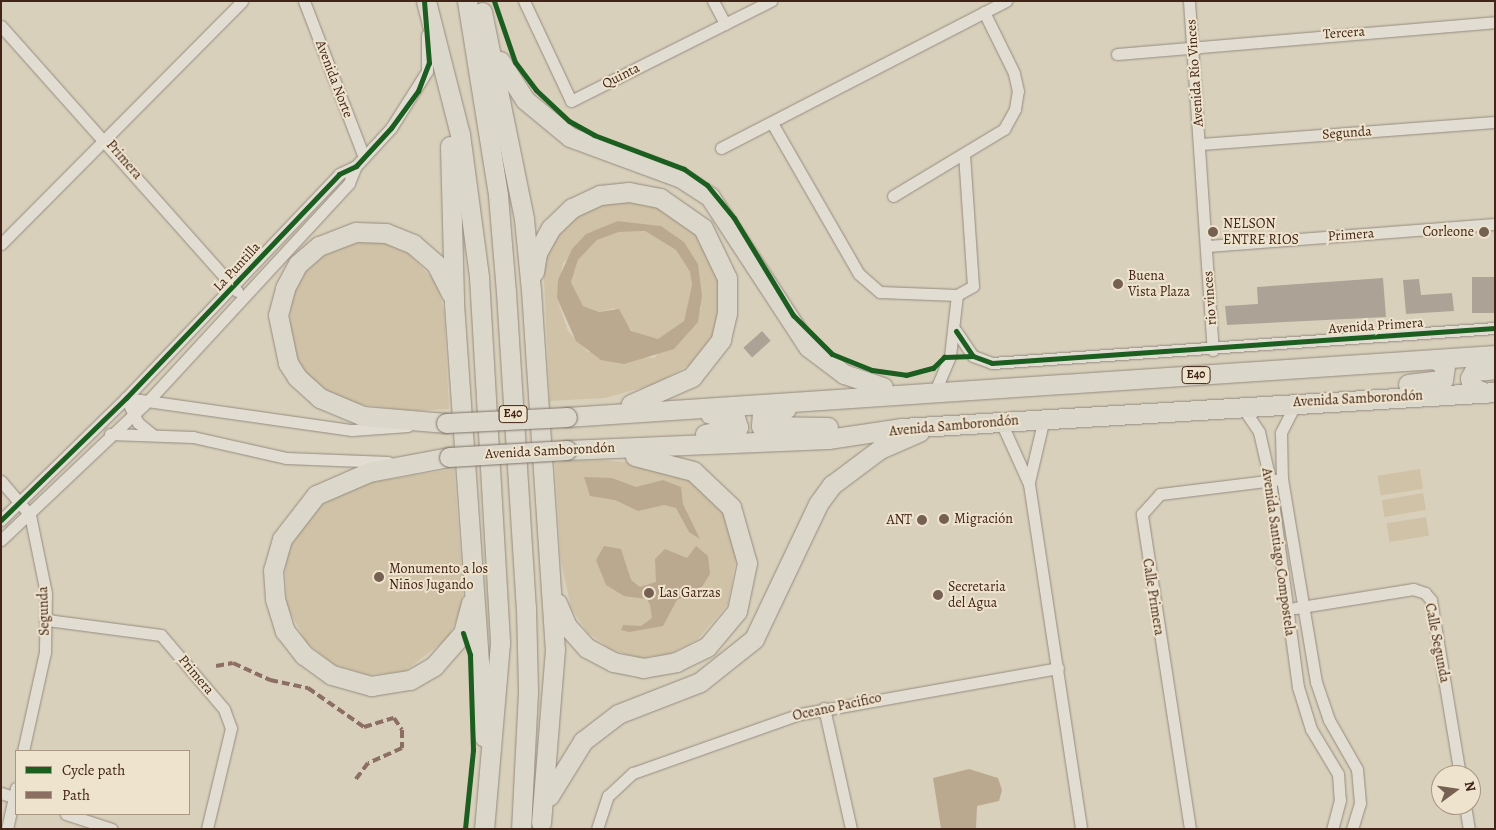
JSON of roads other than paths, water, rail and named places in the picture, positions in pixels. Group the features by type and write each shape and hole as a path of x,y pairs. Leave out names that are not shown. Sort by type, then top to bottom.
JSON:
{"highway":[{"name":"E40","path":"425,1 440,48 460,134 479,277 498,590 498,702 484,829"},
{"name":"E40","path":"476,5 498,196 506,292 526,608 528,692 521,829"},
{"path":"476,5 521,200 531,290 556,680 540,826"},
{"path":"476,5 501,65 545,119 591,148 681,178 710,197 795,331 817,356 860,382 929,390"},
{"path":"440,48 452,160 454,304 484,723 484,829"},
{"path":"531,290 537,253 551,228 583,202 613,192 644,194 676,206 703,228 722,260 728,313 721,340 704,364 666,392 594,414"},
{"path":"439,424 363,416 309,390 296,377 282,348 281,301 290,276 309,254 344,235 371,231 399,237 425,252 445,278 454,304"},
{"name":"E40","path":"439,424 644,412 878,393 1107,384 1495,355"},
{"path":"1320,400 1341,388 1439,381 1446,371 1436,359"},
{"path":"1490,392 1472,387 1470,378 1474,371 1495,369"},
{"name":"Avenida Samborondón","path":"473,579 467,622 456,644 434,666 403,682 371,686 332,675 304,655 285,630 274,599 274,570 282,539 299,512 330,486 414,462 449,457 623,447 828,440 902,428 1297,401 1490,392"},
{"path":"878,393 828,406 766,410 760,423 767,429 902,428"},
{"path":"623,447 673,436 729,432 739,422 729,414 644,412"},
{"path":"540,826 558,774 583,741 618,714 700,682 754,639 818,504 832,485 880,449 933,426"},
{"path":"550,567 560,615 566,626 601,657 629,667 659,666 707,648 737,610 746,579 746,550 737,519 723,496 682,466 595,449"}],"street":[{"path":"1,244 242,1"},
{"name":"Avenida Norte","path":"304,1 364,157"},
{"name":"La Puntilla","path":"1,540 30,515 149,400 349,183 356,166 418,91 427,71 425,1"},
{"name":"Quinta","path":"524,1 571,101 771,1"},
{"path":"713,1 725,24"},
{"path":"721,148 1006,1"},
{"name":"Avenida Río Vinces","path":"1189,1 1207,246"},
{"path":"893,196 1004,129 1018,100 1014,73 984,12"},
{"name":"Tercera","path":"1117,54 1193,44 1495,22"},
{"name":"Primera","path":"1,26 106,139 243,298"},
{"path":"772,122 868,284 880,292 957,295 973,286 975,276 964,154"},
{"name":"Segunda","path":"1200,144 1495,122"},
{"name":"La Puntilla","path":"1,520 21,503 126,398 339,174 356,166"},
{"name":"Primera","path":"1207,246 1495,224"},
{"name":"rio vinces","path":"1207,246 1213,350"},
{"path":"929,390 956,331 957,295"},
{"name":"Avenida Primera","path":"956,331 973,356 992,363 1139,356 1495,328"},
{"path":"168,380 178,404"},
{"path":"153,435 133,416 126,398 178,404 280,423 352,430 439,424"},
{"name":"Avenida Santiago Compostela","path":"1297,401 1281,433 1282,478 1302,607 1322,699 1357,769 1360,802 1352,829"},
{"name":"Avenida Santiago Compostela","path":"1241,405 1260,432 1270,480 1286,610 1303,704 1311,729 1338,774 1340,800 1332,829"},
{"path":"1029,484 1044,418"},
{"path":"1001,422 1029,484 1081,829"},
{"path":"90,433 193,436 286,458 414,462"},
{"name":"Calle Primera","path":"1190,829 1142,514 1160,494 1282,478"},
{"name":"Segunda","path":"1,481 30,515 46,593 45,652 23,750"},
{"name":"Calle Segunda","path":"1286,610 1413,589 1430,600 1458,765"},
{"name":"Primera","path":"47,620 161,635 224,709 231,728 206,829"},
{"name":"Oceano Pacifico","path":"597,829 608,796 632,773 824,708 1058,668"},
{"path":"1303,704 1322,699"},
{"path":"824,708 851,829"},
{"path":"1,793 15,794"},
{"path":"7,829 15,798"},
{"path":"69,815 112,829"},
{"path":"1467,815 1469,829"}],"place":[{"name":"NELSON ENTRE RIOS","path":"1213,232"},
{"name":"Corleone","path":"1484,232"},
{"name":"Buena Vista Plaza","path":"1118,284"},
{"name":"Migración","path":"944,519"},
{"name":"ANT","path":"922,520"},
{"name":"Monumento a los Niños Jugando","path":"379,577"},
{"name":"Las Garzas","path":"649,593"},
{"name":"Secretaria del Agua","path":"938,595"}]}
